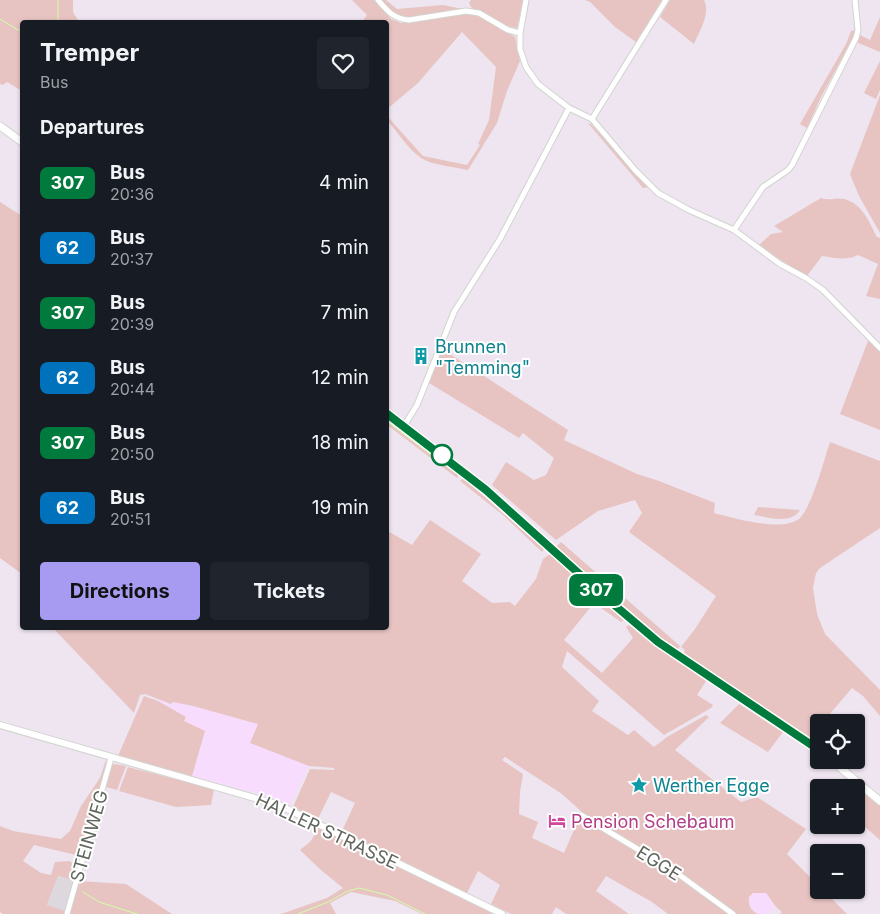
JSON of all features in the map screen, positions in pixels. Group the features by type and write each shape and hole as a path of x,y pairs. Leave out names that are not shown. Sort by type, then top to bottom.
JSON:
{"main road":[{"path":"0,126 20,141"},
{"path":"389,415 486,490 658,642 810,743"},
{"path":"842,769 880,801"}],"street":[{"path":"378,0 393,16 402,19 409,20 464,11 479,13 508,30 520,33"},
{"path":"526,0 520,33 520,49 530,75 538,84 569,108 592,119 635,170 658,193 689,210 734,230 780,264 823,290 880,348"},
{"path":"592,119 666,0"},
{"path":"734,230 763,187 788,170 792,165 856,38 858,30 855,0"},
{"path":"404,426 420,399 454,312 500,239 569,108"},
{"name":"HALLER STRASSE","path":"0,725 279,805 502,914"},
{"name":"STEINWEG","path":"67,914 114,758"},
{"name":"EGGE","path":"581,815 674,871 733,914"}],"shaded area":[{"path":"0,0 73,0 73,12 78,20 20,20 20,90 7,82 3,85 0,84"},
{"path":"352,0 374,0 391,19 401,23 464,13 480,15 515,37 520,61 507,91 497,123 468,170 437,164 421,158 402,139 389,123 389,118 423,156 467,165 480,145 478,144 489,120 496,67 462,32 418,83 389,107 389,20 363,20 367,15"},
{"path":"380,0 386,0 397,9 443,5 463,9 409,18 394,14"},
{"path":"471,0 523,0 517,28 473,10 469,3"},
{"path":"585,0 662,0 636,42 615,27 590,2"},
{"path":"670,0 704,0 706,5 705,16 694,44 660,17"},
{"path":"880,17 880,52 856,42 860,35 870,40"},
{"path":"855,30 854,36 821,97 807,128 800,124 846,44 851,31"},
{"path":"880,61 880,90 876,99 864,93"},
{"path":"880,95 880,233 859,196 850,174"},
{"path":"588,123 591,124 649,187 643,188"},
{"path":"821,198 838,198 851,201 865,214 877,237 880,238 880,299 866,296 878,264 858,255 844,258 822,256 807,276 759,245 771,234 783,232 774,226"},
{"path":"0,202 20,215 20,573 0,558"},
{"path":"868,341 880,352 880,430 840,414"},
{"path":"442,349 568,430 564,440 637,474 715,503 714,513 746,521 782,524 800,518 809,504 830,442 880,461 880,528 820,568 816,573 813,588 817,614 825,634 880,690 880,716 863,696 852,688 830,714 810,714 810,737 683,655 685,650 681,647 716,596 629,532 642,513 635,500 598,511 556,540 492,485 506,462 534,480 546,475 554,458 523,433 519,438 429,383"},
{"path":"389,422 459,475 457,478 389,426"},
{"path":"463,478 544,549 542,552 503,515 460,481"},
{"path":"758,507 800,510 796,515 779,519 754,515"},
{"path":"430,520 481,554 462,581 492,603 510,602 515,606 536,579 543,559 550,554 624,620 621,622 594,603 564,640 602,673 633,638 626,627 629,625 706,681 697,695 713,705 711,708 664,735 567,651 562,667 599,701 592,711 628,735 634,730 654,747 667,737 706,715 709,717 675,750 741,802 757,797 806,829 787,854 810,877 810,899 832,899 847,914 780,914 782,912 766,893 753,893 749,897 750,905 758,914 736,914 583,813 562,794 505,757 502,760 523,774 519,814 538,822 532,838 564,853 580,816 673,873 730,914 668,914 652,902 606,876 596,891 629,914 566,914 556,907 552,914 511,914 491,904 500,885 478,871 467,893 342,831 355,803 331,792 318,819 293,807 310,769 334,770 334,768 309,766 250,743 258,724 193,706 173,702 171,704 145,694 140,695 134,713 55,630 389,630 389,532 412,545"},
{"path":"561,542 680,646 677,651 646,627 556,547"},
{"path":"144,696 158,701 186,717 184,721 205,731 192,776 118,756"},
{"path":"161,700 170,704 173,702 193,706 258,724 251,743 309,766 290,806 259,794 192,776 205,731 184,721 186,717 158,701"},
{"path":"739,704 783,732 768,752 720,723"},
{"path":"106,760 107,765 80,856 34,845 23,861 41,873 51,875 55,862 70,861 77,869 74,880 58,876 47,905 65,911 65,914 3,914 0,912 0,826 13,831 61,839 70,831 81,806 100,778"},
{"path":"112,765 126,766 117,790 106,787"},
{"path":"128,767 214,789 211,805 176,807 119,791"},
{"path":"865,794 880,806 880,840 865,827"},
{"path":"319,828 494,914 422,914 395,901 351,892 330,903 336,914 281,914 327,898 343,888 300,850 310,842"},
{"path":"58,876 74,880 65,911 47,906"},
{"path":"79,881 126,884 172,914 69,914"},
{"path":"753,893 766,893 776,907 767,914 754,912 749,904 749,897"}],"waterway":[{"path":"58,0 58,20"},
{"path":"0,19 20,30"},
{"path":"389,423 457,474"},
{"path":"298,914 328,902 348,891 359,888 387,895 425,914"},
{"path":"83,892 99,902 137,914"}],"bus line":[{"name":"307","path":"389,415 486,490 658,642 810,743"}],"place":[{"name":"Brunnen \"Temming\"","path":"421,356"},
{"name":"Werther Egge","path":"639,785"},
{"name":"Pension Schebaum","path":"557,821"}]}
